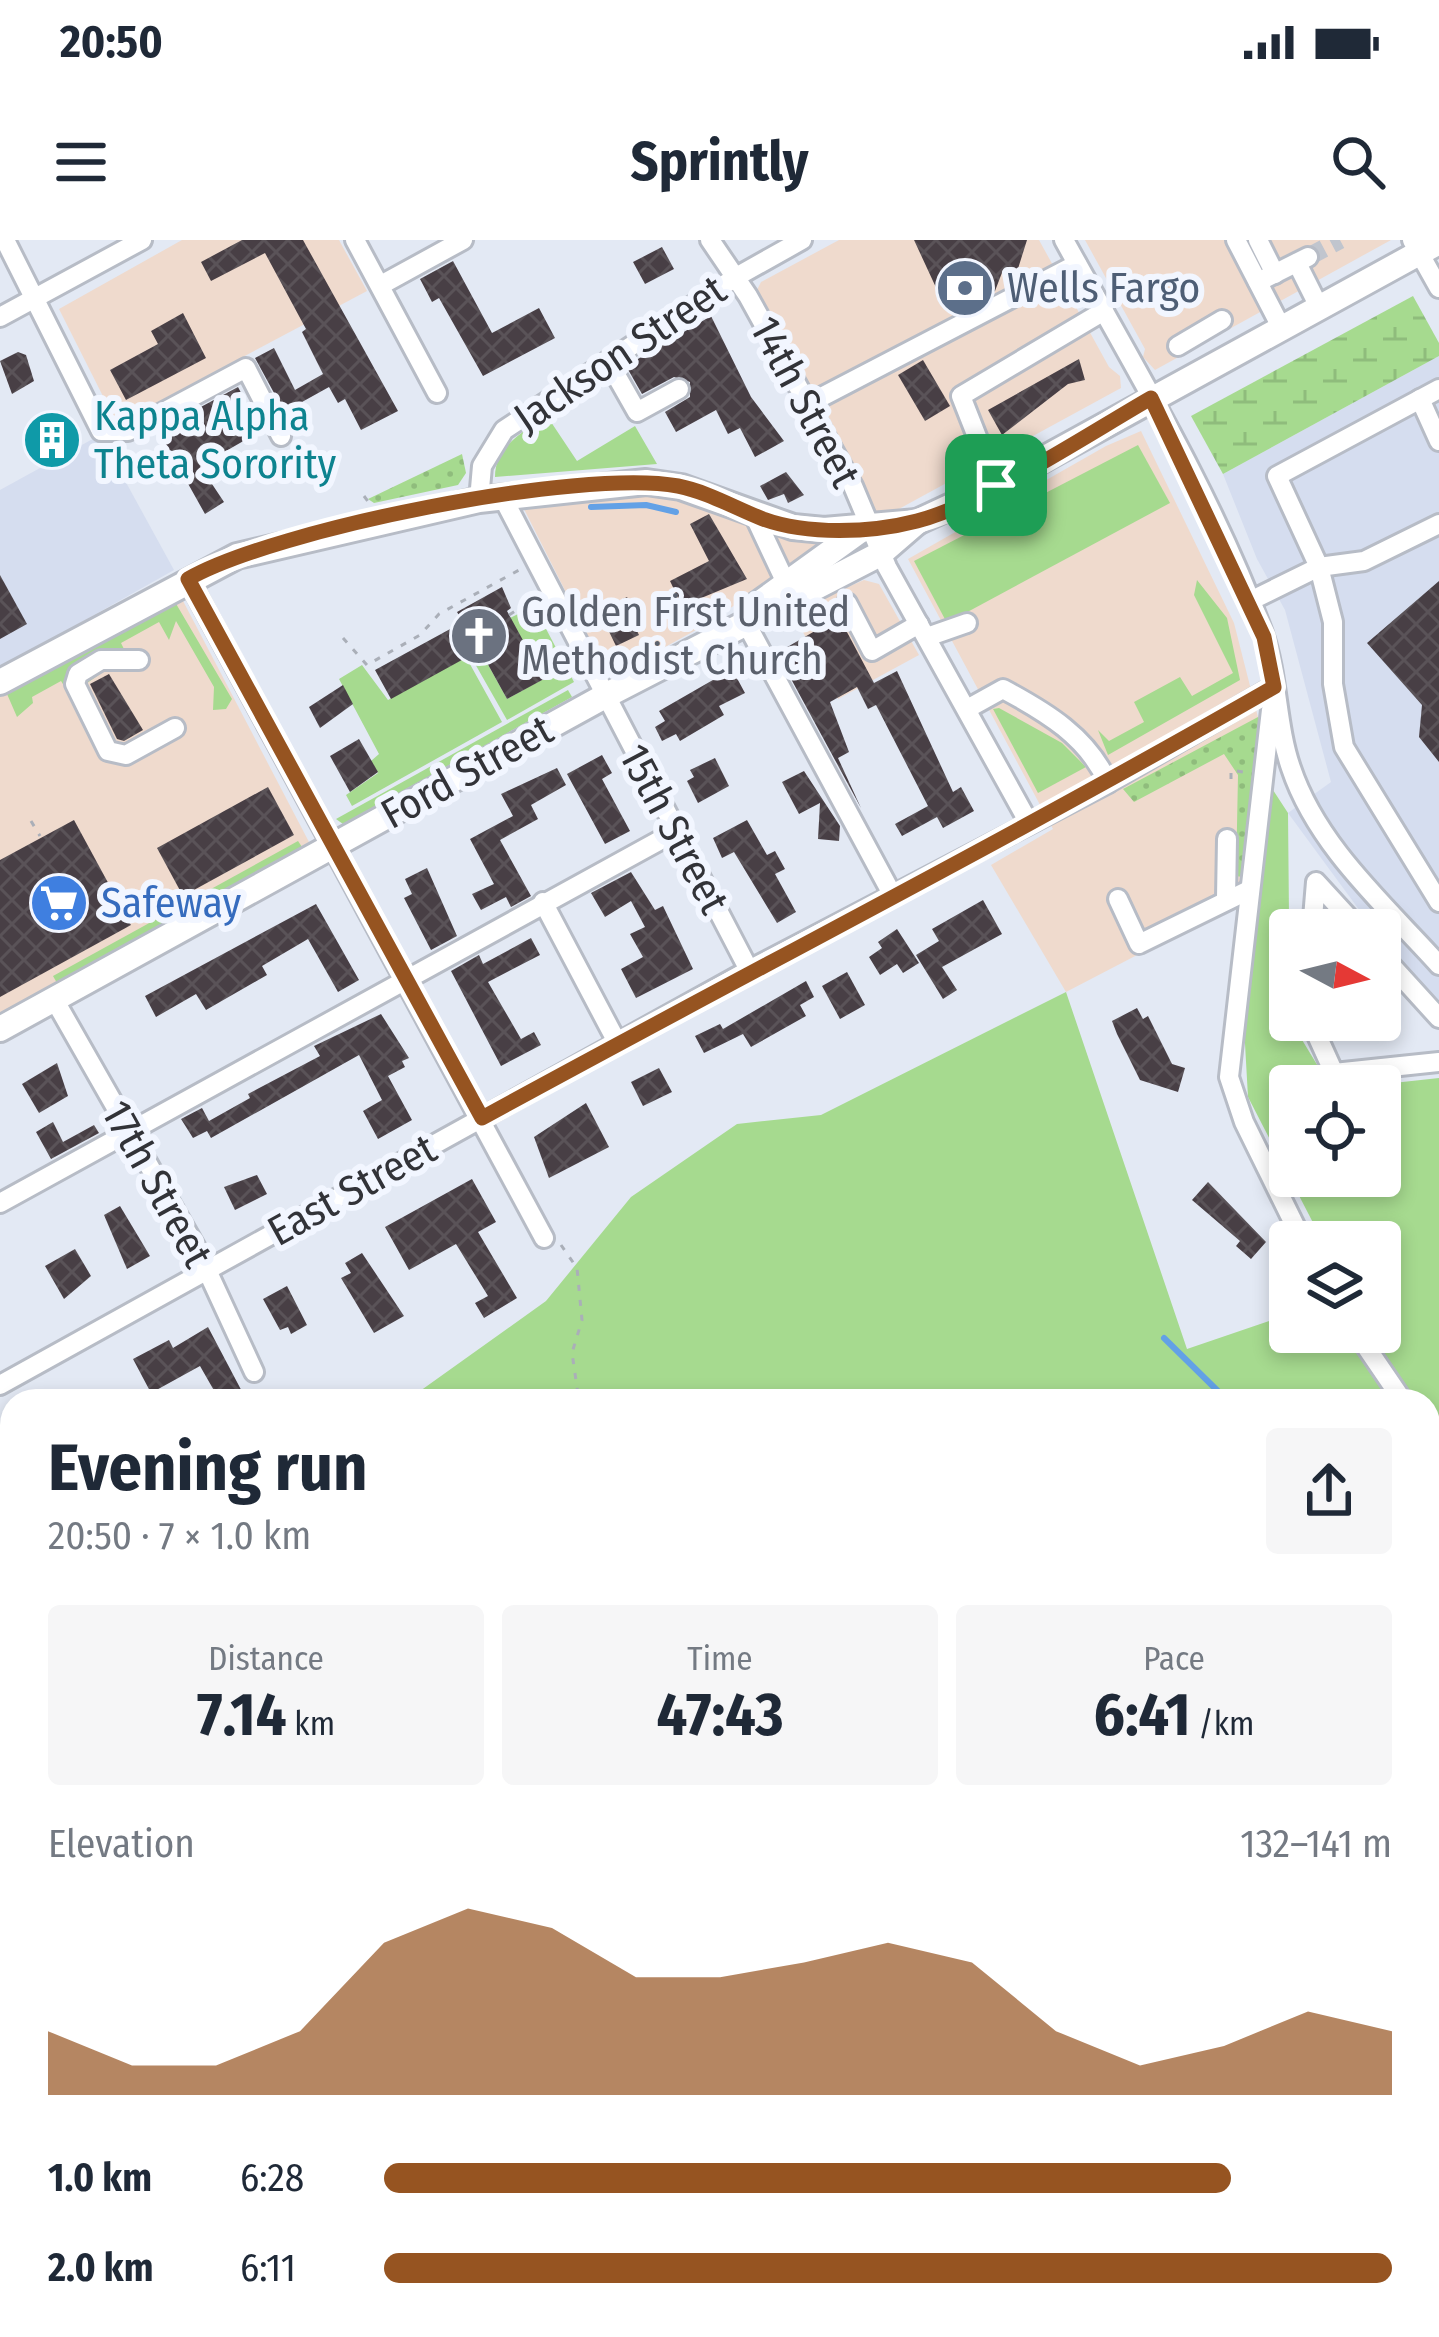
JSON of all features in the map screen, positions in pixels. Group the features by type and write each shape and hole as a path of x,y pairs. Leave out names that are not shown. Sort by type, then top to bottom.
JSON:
{"main road":[{"name":"Ford Street","path":"0,1028 605,697 880,554 917,521 996,485 1319,307 1428,259"},
{"name":"Jackson Street","path":"0,682 188,579 264,548 491,498 646,482 681,487 754,515 824,530 917,521"},
{"path":"719,636 867,525"}],"street":[{"path":"4,240 101,431 128,431 246,368 281,436"},
{"path":"0,317 142,240"},
{"path":"356,240 437,393"},
{"path":"381,285 463,240"},
{"name":"14th Street","path":"710,240 736,277 853,486 880,554 1029,823"},
{"name":"Jackson Street","path":"491,498 482,466 504,430 736,277 802,240"},
{"path":"1064,240 1151,398 1264,637 1282,737 1306,804 1364,882 1439,965"},
{"path":"1236,240 1266,278"},
{"path":"1258,240 1281,327"},
{"path":"1266,278 1302,260 1319,307"},
{"path":"808,404 1077,264"},
{"path":"996,485 961,396 1104,311"},
{"path":"1178,346 1222,320"},
{"path":"608,362 638,412 679,389"},
{"path":"1439,388 1277,476 1319,567 1334,622 1333,684 1344,747 1439,902"},
{"path":"1420,399 1439,441"},
{"name":"15th Street","path":"491,498 605,697 749,970"},
{"path":"754,515 786,583"},
{"path":"1248,602 1319,567 1364,561 1439,524"},
{"path":"188,579 544,1238"},
{"path":"847,603 872,651 923,631 967,623"},
{"path":"746,623 892,894"},
{"path":"139,660 101,659 78,674 75,684 107,751 126,755 175,728"},
{"path":"1274,687 1229,1077 1244,1122 1293,1221"},
{"name":"East Street","path":"0,1385 749,970 1108,783 1274,687"},
{"path":"967,709 1003,689 1085,742 1108,783"},
{"path":"0,1203 675,832"},
{"path":"1226,898 1227,839"},
{"path":"1314,909 1316,882 1341,909"},
{"path":"1118,899 1139,944 1250,890"},
{"path":"543,902 618,1044"},
{"path":"1401,976 1439,1018"},
{"name":"17th Street","path":"54,999 207,1271 254,1372"},
{"path":"1320,1041 1334,1073 1439,1062"},
{"path":"1370,1353 1395,1389"}],"path":[{"path":"343,638 367,665 419,634 439,614 519,570"},
{"path":"508,615 534,599"},
{"path":"1231,770 1231,779"},
{"path":"31,820 40,836"},
{"path":"544,1238 566,1248 578,1268 582,1320 572,1353 577,1389"}],"shaded area":[{"path":"182,240 339,240 367,291 117,424 59,309"},
{"path":"839,240 1039,240 1109,367 1120,376 1121,388 897,510 876,512 816,391 806,389 755,294 761,282"},
{"path":"1085,240 1391,240 1155,370 1143,357 1145,349"},
{"path":"1439,356 1439,1019 1401,967 1401,909 1359,909 1288,813 1331,782 1285,610 1257,559 1223,474"},
{"path":"1141,431 1234,623 1262,733 1239,902 1066,992 991,865 1053,829 908,559 1106,446"},
{"path":"100,435 174,570 0,668 0,490"},
{"path":"600,491 674,493 832,540 705,625 609,678 523,507"},
{"path":"864,580 879,584 919,655 838,699 792,611"},
{"path":"182,599 309,842 0,1014 0,690"}],"green space":[{"path":"1413,296 1439,343 1439,356 1223,474 1191,416"},
{"path":"547,416 577,461 635,426 657,464 495,477 505,448"},
{"path":"1138,445 1170,503 947,623 914,561"},
{"path":"462,454 466,473 458,485 374,503 368,499"},
{"path":"1197,580 1227,618 1240,680 1108,755 1098,730 1109,741 1144,722 1134,702 1180,677 1192,696 1233,673 1194,595"},
{"path":"175,602 232,699 226,709 213,710 214,687 176,621 169,640 159,622 121,643 127,655 70,695 61,681 32,697 33,703 17,717 7,694"},
{"path":"534,606 574,682 507,720 470,655 480,650 507,699 543,679 510,618"},
{"path":"466,657 502,722 352,806 346,795 378,773 371,761 379,754 339,679 362,665 388,700"},
{"path":"568,690 572,697 343,824 336,819"},
{"path":"993,709 1062,743 1086,767 1038,793"},
{"path":"1258,717 1262,734 1242,877 1236,876 1238,775 1224,754 1134,802 1123,789"},
{"path":"1273,790 1288,813 1289,909 1269,909 1269,1041 1303,1041 1317,1065 1269,1065 1269,1138 1248,1097 1244,1026"},
{"path":"298,841 302,847 57,983 53,976"},
{"path":"1066,992 1187,1349 1269,1321 1269,1353 1401,1353 1401,1221 1312,1221 1300,1197 1401,1197 1401,1082 1439,1078 1439,1389 423,1389 546,1301 631,1197 737,1124 821,1115"}],"building":[{"path":"242,240 303,240 398,411 361,430 345,399 338,403 329,387 302,402 310,416 292,426 255,358 274,348 295,390 323,374 302,332 306,329 265,253 211,281 201,262"},
{"name":"Wells Fargo","path":"914,240 1027,240 1016,275 1003,270 995,291 958,311 945,307"},
{"path":"662,247 674,269 645,284 633,262"},
{"path":"453,261 492,333 539,308 555,338 483,376 439,298 432,302 420,279"},
{"path":"183,313 206,358 126,400 110,370 158,344 151,331"},
{"path":"711,316 751,397 784,441 755,457 740,428 728,434 716,410 676,432 665,412 690,397 690,382 674,377 642,394 626,366"},
{"path":"18,352 26,355 34,381 12,394 0,361"},
{"path":"1079,359 1085,380 1068,384 1002,435 988,410"},
{"path":"923,360 950,406 925,421 898,375"},
{"path":"238,387 261,431 200,466 224,502 205,514 158,430"},
{"name":"Kappa Alpha Theta Sorority","path":"59,417 75,446 45,462 30,433"},
{"path":"786,472 804,495 788,503 784,494 768,500 760,486"},
{"path":"709,514 747,579 682,606 670,581 709,561 690,524"},
{"path":"0,575 27,624 0,639"},
{"path":"1439,581 1439,762 1419,737 1422,705 1367,643"},
{"name":"Golden First United Methodist Church","path":"502,587 511,608 507,611 544,679 507,699 480,650 391,699 375,670 463,622 457,612"},
{"path":"627,597 639,635 616,646 599,611"},
{"path":"839,617 874,683 897,671 953,792 961,787 974,811 943,828 937,817 902,836 895,824 928,806 876,705 868,709 857,687 830,702 849,752 838,758 861,808 777,653"},
{"path":"732,669 745,693 719,706 724,715 680,741 676,734 662,741 655,727 665,721 659,711"},
{"path":"109,674 143,730 124,741 117,739 90,684"},
{"path":"343,685 353,704 320,728 309,707"},
{"path":"359,739 378,772 350,792 330,756"},
{"path":"602,755 612,773 602,779 630,831 605,844 567,774"},
{"path":"715,758 729,786 698,803 687,781 694,777 690,770"},
{"path":"557,768 566,785 531,805 538,819 500,840 531,896 511,907 506,897 481,910 472,894 494,884 470,839 513,816 501,794"},
{"path":"804,771 840,826 839,841 818,839 820,803 799,814 782,782"},
{"path":"268,787 294,835 183,896 157,848"},
{"name":"Safeway","path":"74,820 131,925 0,997 0,860"},
{"path":"747,820 767,855 775,851 785,869 775,874 796,912 777,923 734,852 722,858 713,838"},
{"path":"427,868 457,936 431,950 404,898 412,894 405,879"},
{"path":"631,872 655,910 663,906 693,969 636,998 621,969 643,957 630,934 645,927 631,901 605,917 591,893"},
{"path":"983,900 1002,934 942,967 957,990 943,999 916,955 939,941 932,929"},
{"path":"316,904 359,980 338,992 308,939 262,966 267,975 206,1010 196,994 156,1017 145,996"},
{"path":"897,929 919,963 903,973 897,964 880,975 869,957 882,948 878,942"},
{"path":"531,938 540,955 488,982 521,1039 534,1032 541,1045 501,1066 451,971 479,955 483,964"},
{"path":"847,972 865,1005 840,1019 822,986"},
{"path":"806,981 814,997 800,1005 806,1016 751,1047 743,1034 704,1053 695,1036 720,1024 723,1029"},
{"path":"1137,1008 1143,1019 1148,1016 1172,1064 1185,1068 1178,1092 1140,1080 1117,1034 1112,1021"},
{"path":"381,1014 409,1058 402,1061 405,1067 388,1076 412,1120 378,1139 363,1111 382,1100 359,1055 211,1138 207,1131 193,1138 181,1119 202,1108 209,1121 320,1056 314,1046"},
{"path":"57,1063 68,1096 39,1113 22,1084"},
{"path":"659,1068 672,1092 643,1106 631,1082"},
{"path":"586,1103 609,1147 549,1178 534,1137"},
{"path":"53,1122 63,1142 94,1125 99,1133 51,1159 36,1132"},
{"path":"257,1175 267,1194 235,1210 224,1187"},
{"path":"472,1179 496,1222 478,1232 517,1298 484,1318 475,1303 488,1296 456,1244 409,1270 385,1227"},
{"path":"1208,1182 1266,1242 1251,1259 1236,1246 1240,1241 1192,1200"},
{"path":"120,1206 150,1256 127,1269 104,1215"},
{"path":"75,1249 91,1276 64,1299 45,1266"},
{"path":"362,1253 404,1316 374,1333 341,1278 351,1273 345,1263"},
{"path":"287,1286 307,1325 291,1334 288,1327 280,1330 263,1299"},
{"path":"208,1327 241,1389 213,1389 200,1366 158,1389 149,1389 133,1359 169,1340 173,1348"}],"waterway":[{"path":"591,507 646,505 676,512"},
{"path":"1164,1338 1216,1389"}],"tunnel":[{"path":"1308,257 1340,240"}],"place":[{"name":"Wells Fargo","path":"965,288"},
{"name":"Kappa Alpha Theta Sorority","path":"52,440"},
{"name":"Golden First United Methodist Church","path":"479,636"},
{"name":"Safeway","path":"59,903"}],"route":[{"path":"1151,398 1207,508 1264,637 1274,687 1108,783 749,970 482,1118 188,579 237,556 319,533 548,490 646,482 681,487 769,521 824,530 917,521 996,485 1151,398"}]}
